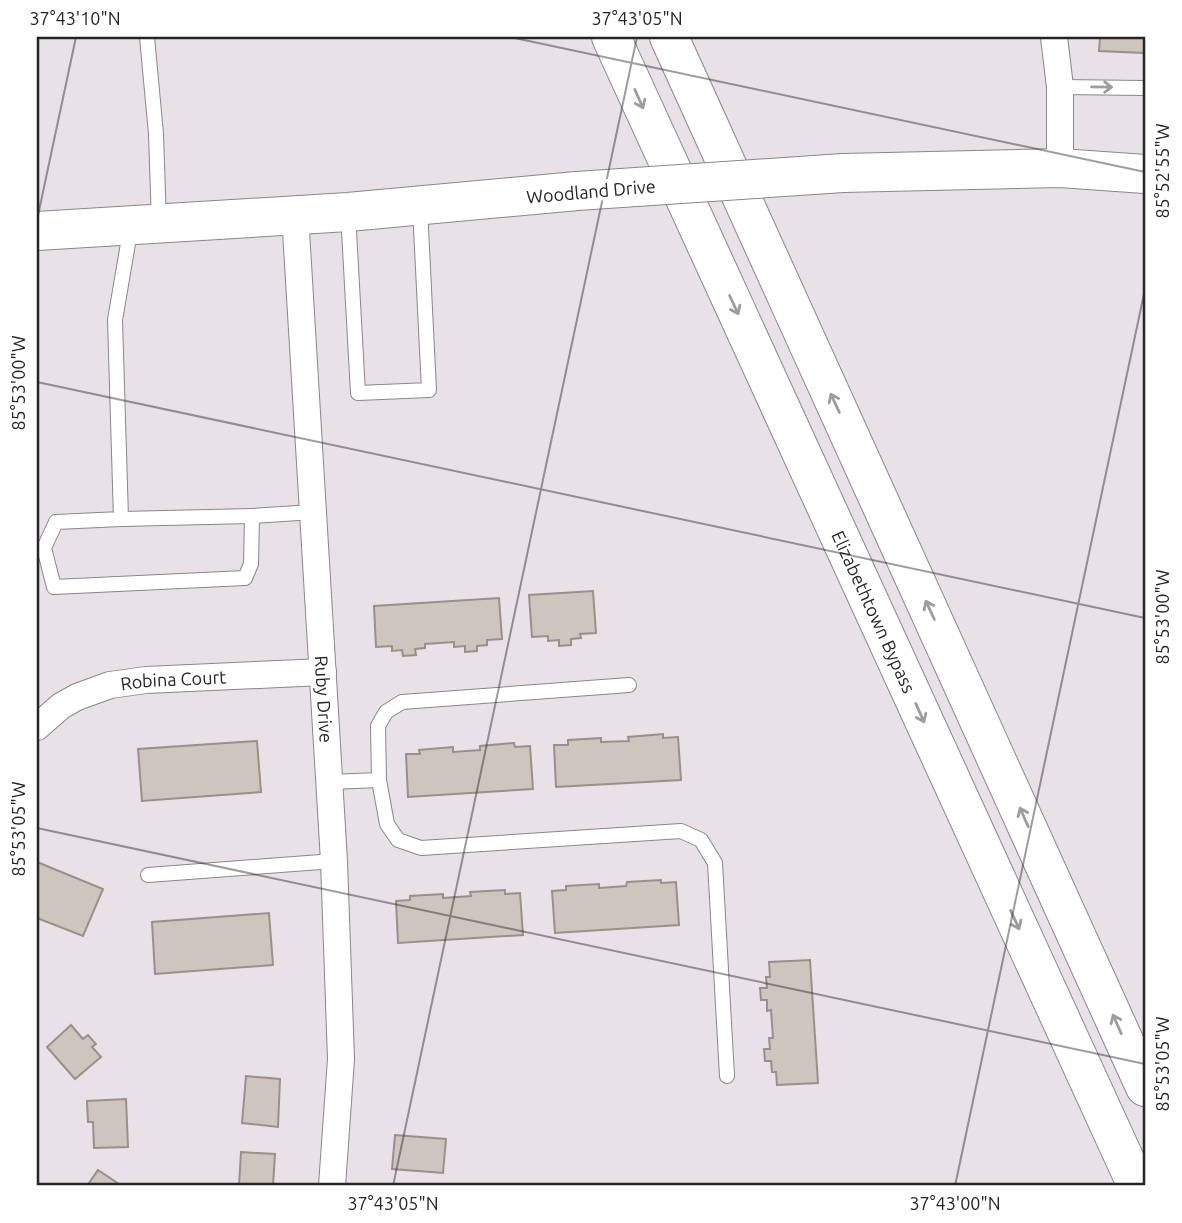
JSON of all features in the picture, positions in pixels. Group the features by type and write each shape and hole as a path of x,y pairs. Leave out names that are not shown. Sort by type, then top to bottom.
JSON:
{"main road":[{"name":"Elizabethtown Bypass","path":"611,37 1137,1186"},
{"path":"670,37 1145,1087"},
{"name":"Woodland Drive","path":"37,231 348,212 577,191 843,173 1060,168 1145,174"}],"street":[{"path":"1054,37 1060,87 1060,168"},
{"name":"Ruby Drive","path":"295,214 334,861 341,1059 332,1186"},
{"name":"Robina Court","path":"37,727 61,706 93,690 110,685 146,680 323,672"}],"lane":[{"path":"121,519 115,320 145,224 156,134 147,37"},
{"path":"1060,87 1145,88"},
{"path":"348,212 358,393 429,390 420,206"},
{"path":"252,516 251,564 245,578 54,587 44,548 56,522 313,512"},
{"path":"629,685 401,702 386,712 378,726 379,780 387,824 398,840 421,848 681,831 701,840 715,863 727,1076"},
{"path":"330,782 379,780"},
{"path":"148,875 334,861"}],"building":[{"path":"1100,37 1145,37 1145,64 1144,53 1099,51"},
{"path":"593,591 596,633 580,634 581,638 571,639 571,645 559,646 559,640 548,641 548,636 532,637 529,595"},
{"path":"499,598 502,639 487,640 487,645 477,646 477,651 465,652 465,646 454,647 454,642 425,644 425,648 415,649 416,655 403,656 402,650 392,651 392,646 376,647 374,606"},
{"path":"663,734 663,738 678,737 681,780 556,787 554,745 568,745 568,740 601,738 601,742 629,741 628,737"},
{"path":"257,741 261,792 142,801 138,749"},
{"path":"514,743 515,747 530,746 533,789 408,797 406,754 453,747 453,752 480,750 480,746"},
{"path":"37,862 103,889 83,936 37,918"},
{"path":"661,880 661,883 676,882 679,925 555,933 552,891 566,890 566,886 599,884 599,888 626,886 627,882"},
{"path":"505,890 505,894 520,893 523,935 398,943 396,901 410,900 410,896 443,894 443,898 471,896 470,892"},
{"path":"269,913 273,965 155,974 152,922"},
{"path":"810,960 818,1083 777,1085 776,1072 772,1072 771,1061 765,1061 764,1049 770,1049 769,1038 773,1038 771,1010 767,1011 767,1000 761,1000 760,988 767,988 766,977 770,977 769,962"},
{"path":"71,1025 83,1039 88,1035 96,1044 92,1047 101,1057 75,1079 47,1047"},
{"path":"246,1076 280,1079 278,1127 242,1123"},
{"path":"126,1099 128,1147 94,1148 93,1122 88,1122 87,1101"},
{"path":"395,1135 446,1139 443,1173 392,1169"},
{"path":"241,1152 275,1154 273,1186 239,1186"},
{"path":"98,1170 122,1186 87,1186"}]}
